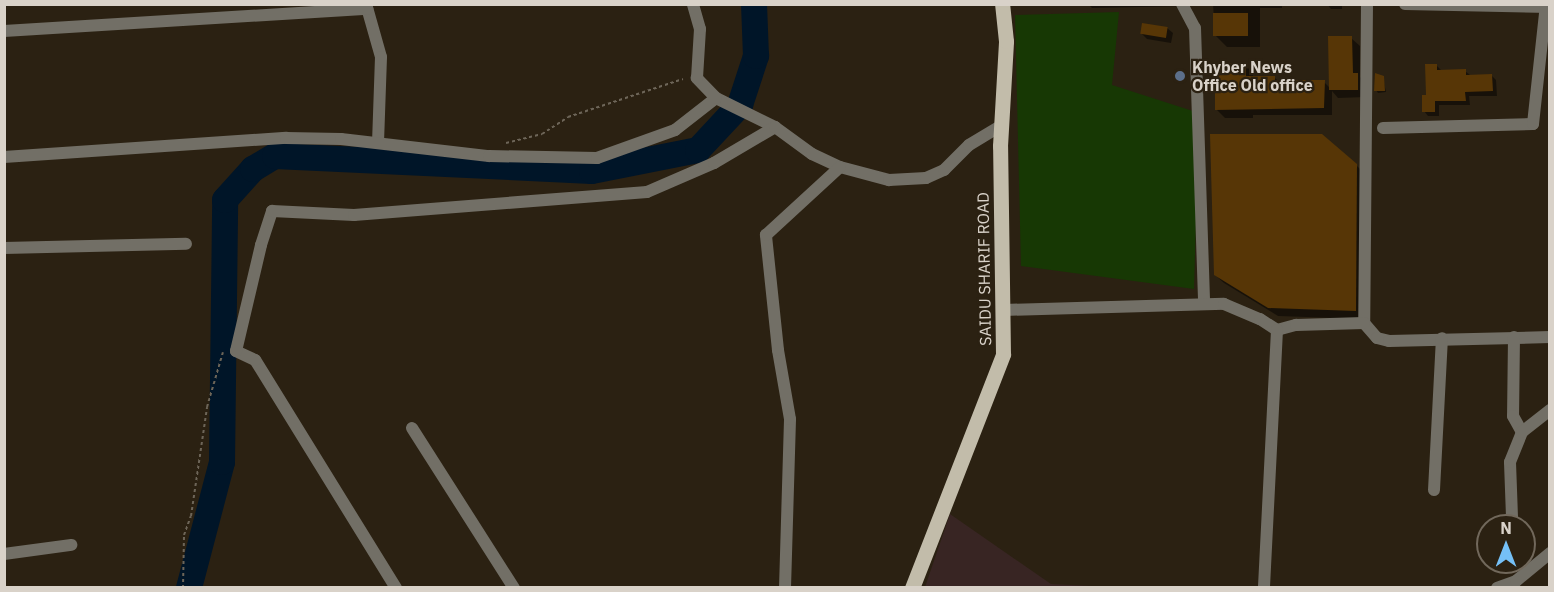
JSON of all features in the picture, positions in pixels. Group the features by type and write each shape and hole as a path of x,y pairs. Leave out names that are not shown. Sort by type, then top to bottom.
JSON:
{"main road":[{"name":"SAIDU SHARIF ROAD","path":"912,588 1003,354 1001,126 1006,41 1002,4"}],"street":[{"path":"693,4 700,29 697,78 716,99 774,127 812,154 840,167 889,180 926,178 944,170 969,145 1001,126"},
{"path":"1182,4 1195,28 1204,303"},
{"path":"1367,4 1364,323 1377,338 1389,341 1550,337"},
{"path":"1383,128 1533,124 1547,6 1405,4"},
{"path":"4,31 366,7 381,57 378,143"},
{"path":"4,158 286,138 378,143 489,156 597,158 675,130 716,99"},
{"path":"396,588 255,360 236,351 272,211 354,215 647,192 714,163 774,127"},
{"path":"785,588 790,419 778,350 766,235 840,167"},
{"path":"4,249 186,244"},
{"path":"1004,310 1204,303 1224,304 1241,309 1276,330 1296,325 1364,323"},
{"path":"1264,588 1276,330"},
{"path":"1514,337 1513,416 1522,432"},
{"path":"1434,490 1442,338"},
{"path":"1512,514 1510,462 1522,432 1550,410"},
{"path":"412,428 513,588"},
{"path":"4,554 71,545"},
{"path":"1497,588 1516,581 1550,553"}],"path":[{"path":"499,145 542,134 568,117 609,102 685,78 697,78"},
{"path":"183,588 184,535 191,516 207,407 225,343 236,344"}],"shaded area":[{"path":"950,514 1051,584 1112,587 925,587"}],"green space":[{"path":"1119,12 1112,85 1199,113 1194,289 1021,266 1015,15"}],"building":[{"path":"1213,13 1248,13 1248,36 1213,36"},
{"path":"1142,23 1168,27 1166,38 1140,34"},
{"path":"1328,36 1352,36 1353,73 1358,73 1358,90 1329,90"},
{"path":"1215,63 1246,63 1246,76 1275,76 1275,80 1325,80 1324,108 1215,110"},
{"path":"1425,64 1437,64 1437,70 1466,69 1466,75 1492,74 1493,91 1465,92 1466,101 1435,101 1435,112 1422,112 1422,95 1426,95"},
{"path":"1375,73 1384,76 1385,91 1374,91"},
{"path":"1210,134 1322,134 1357,164 1356,311 1268,308 1214,275"}],"waterway":[{"path":"189,588 222,462 225,200 253,169 275,156 592,171 698,150 740,105 756,56 754,4"}],"place":[{"name":"Khyber News Office Old office","path":"1180,76"}]}
